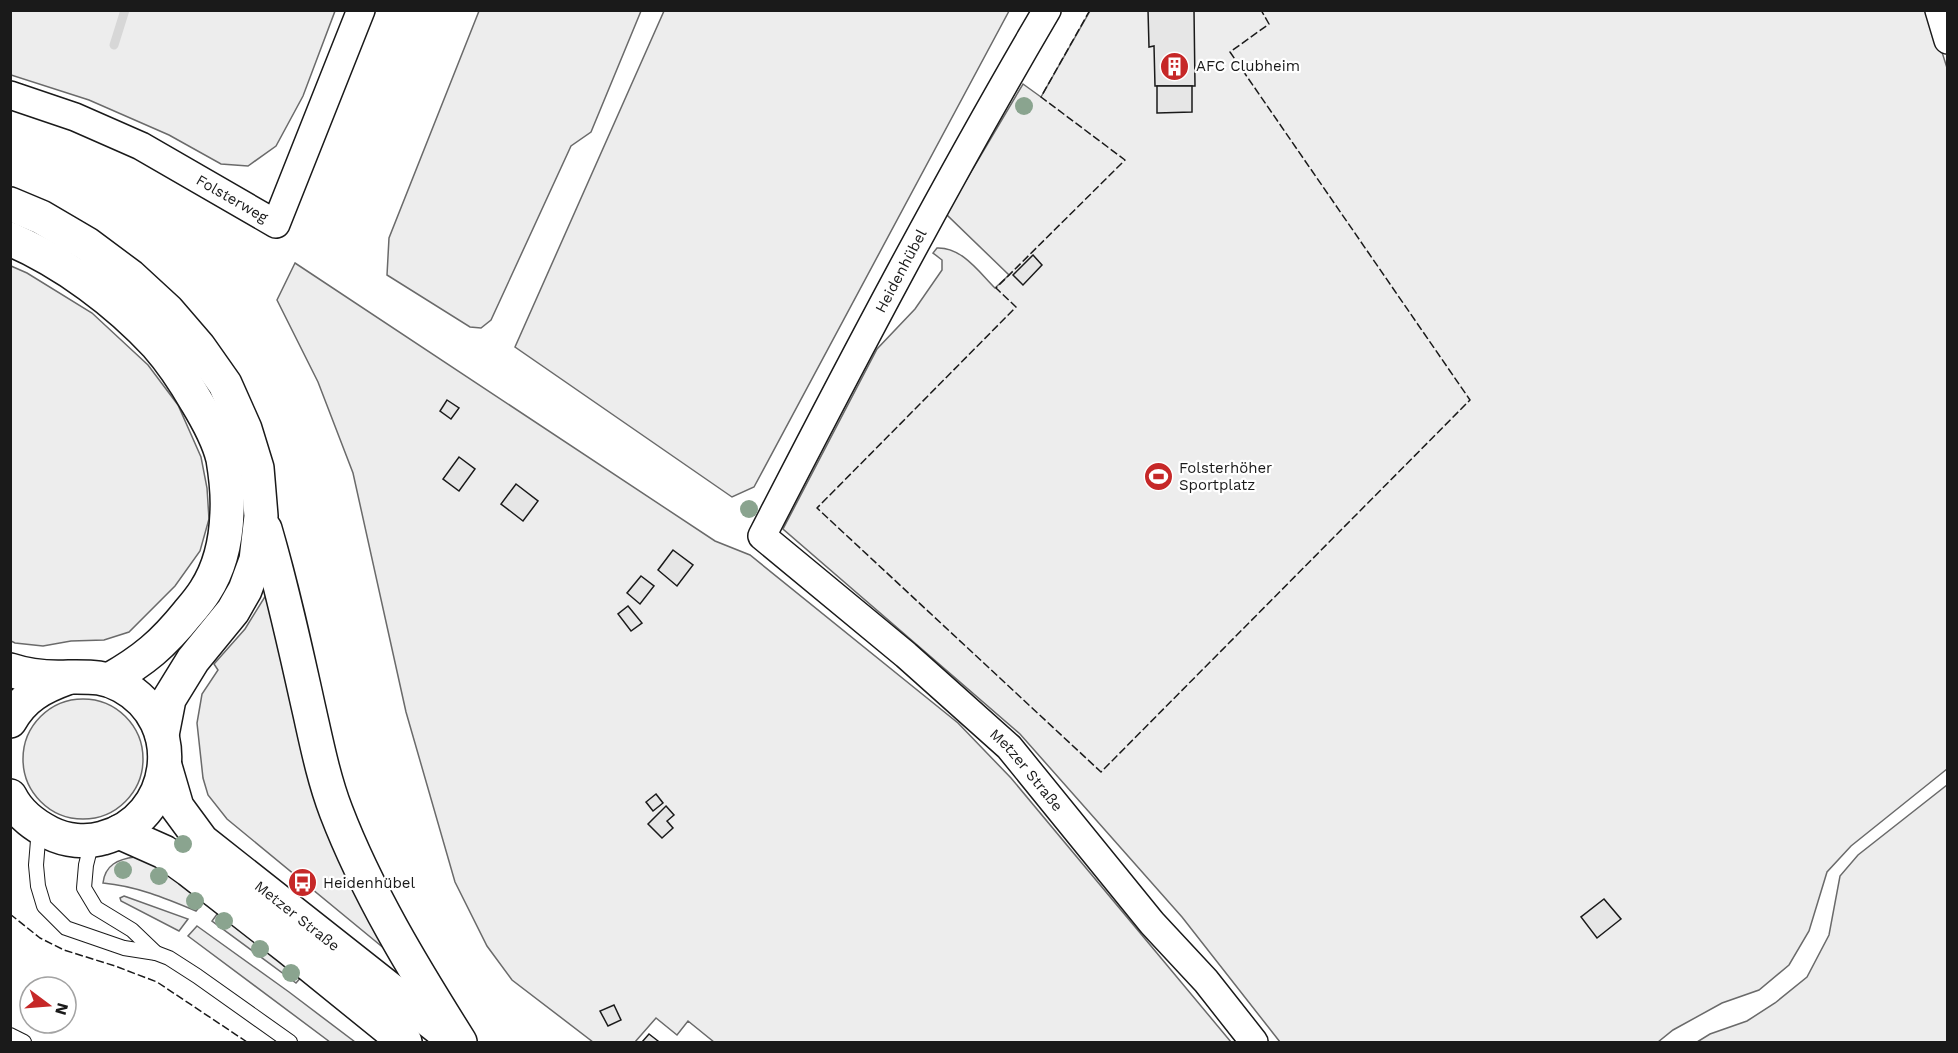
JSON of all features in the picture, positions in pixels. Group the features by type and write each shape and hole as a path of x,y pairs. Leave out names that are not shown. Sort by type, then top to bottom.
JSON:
{"main road":[{"path":"10,204 41,217 87,244 130,276 168,311 199,347 225,384 245,429 257,468 261,516 256,560 245,590 233,611 193,660 169,699 162,783 152,803 134,823 106,837"},
{"path":"10,239 37,251 79,279 124,314 158,346 210,423 222,458 228,497 226,533 220,561 206,591 169,636 139,663 110,680"},
{"path":"261,516 280,582 318,748 335,809 360,867 459,1042"},
{"name":"Metzer Straße","path":"10,670 69,678 93,677 110,680 138,697 157,721 177,807 202,841 459,1042"},
{"name":"Metzer Straße","path":"10,721 22,703 34,692 69,678"},
{"name":"Metzer Straße","path":"21,813 62,838 106,837 164,852 289,948 405,1042"}],"street":[{"name":"Folsterweg","path":"10,95 75,117 141,146 276,224 362,10"},
{"name":"Heidenhübel","path":"762,536 933,213 1047,10"},
{"path":"1939,10 1947,40"},
{"name":"Metzer Straße","path":"762,536 906,656 1009,747 1152,922 1206,981 1254,1042"}],"lane":[{"path":"21,813 36,865 38,886 44,906 66,928 124,948 156,953"},
{"path":"106,837 86,865 84,888 96,908 132,930 156,953 197,976 290,1042"},
{"path":"10,1035 24,1042"}],"shaded area":[{"path":"11,10 335,11 303,96 276,146 248,166 221,164 169,135 89,100 11,75"},
{"path":"479,11 641,11 591,132 571,146 491,320 481,328 470,327 387,275 389,238"},
{"path":"664,11 1009,11 754,487 732,497 515,347"},
{"path":"1090,11 1929,11 1948,71 1947,769 1851,846 1827,872 1809,931 1789,965 1759,990 1722,1003 1673,1030 1658,1042 1280,1042 1182,917 1020,734 783,529 877,349 915,309 942,270 942,260 933,253 937,248 962,256 995,288 1009,275 946,214 1023,84 1041,97"},
{"path":"295,263 715,541 750,555 958,723 1011,778 1231,1042 714,1042 688,1021 677,1035 656,1018 635,1042 593,1042 512,980 487,946 455,882 406,712 353,473 318,382 277,300"},
{"path":"11,266 27,273 92,313 148,365 178,405 201,457 207,488 209,519 200,551 175,586 129,632 104,640 71,641 43,646 11,641"},
{"path":"266,595 397,959 227,819 208,795 203,778 197,723 202,694 218,670 214,664 245,629"},
{"path":"83,699 106,704 125,717 138,736 143,759 138,782 125,801 106,814 83,819 60,814 41,801 28,782 23,759 28,736 41,717 60,704"},
{"path":"1947,785 1947,1042 1697,1042 1710,1034 1747,1021 1775,1003 1807,977 1829,935 1840,876 1858,855"},
{"path":"135,857 154,862 206,899 196,911 139,890 103,883 106,872 113,864"},
{"path":"124,896 188,919 179,931 121,901 120,898"},
{"path":"220,910 303,975 296,983 212,921"},
{"path":"197,926 355,1042 330,1042 188,936"}],"building":[{"name":"AFC Clubheim","path":"1148,10 1194,10 1195,86 1155,86 1154,46 1149,47"},
{"path":"1157,86 1192,86 1192,112 1157,113"},
{"path":"1033,255 1042,265 1023,285 1013,275"},
{"path":"447,400 459,408 451,419 440,411"},
{"path":"459,457 475,469 459,491 443,479"},
{"path":"516,484 538,501 523,521 501,504"},
{"path":"673,550 693,565 677,586 658,570"},
{"path":"641,576 654,586 640,604 627,593"},
{"path":"628,606 642,623 631,631 618,614"},
{"path":"656,794 663,803 653,811 646,802"},
{"path":"666,806 674,815 667,821 673,828 662,838 648,824"},
{"path":"1604,899 1621,919 1597,938 1581,917"},
{"path":"614,1005 621,1020 608,1026 600,1011"},
{"path":"649,1034 658,1041 642,1042"}],"waterway":[{"path":"114,45 125,10"}],"fence":[{"path":"1090,10 1041,97 1125,160 996,288 1016,307 817,508 1101,772 1470,400 1230,52 1269,24 1261,10"},
{"path":"10,914 40,938 64,950 157,982 247,1042"}],"place":[{"name":"AFC Clubheim","path":"1175,66"},
{"name":"Folsterhöher Sportplatz","path":"1158,477"},
{"name":"Heidenhübel","path":"302,883"}]}
